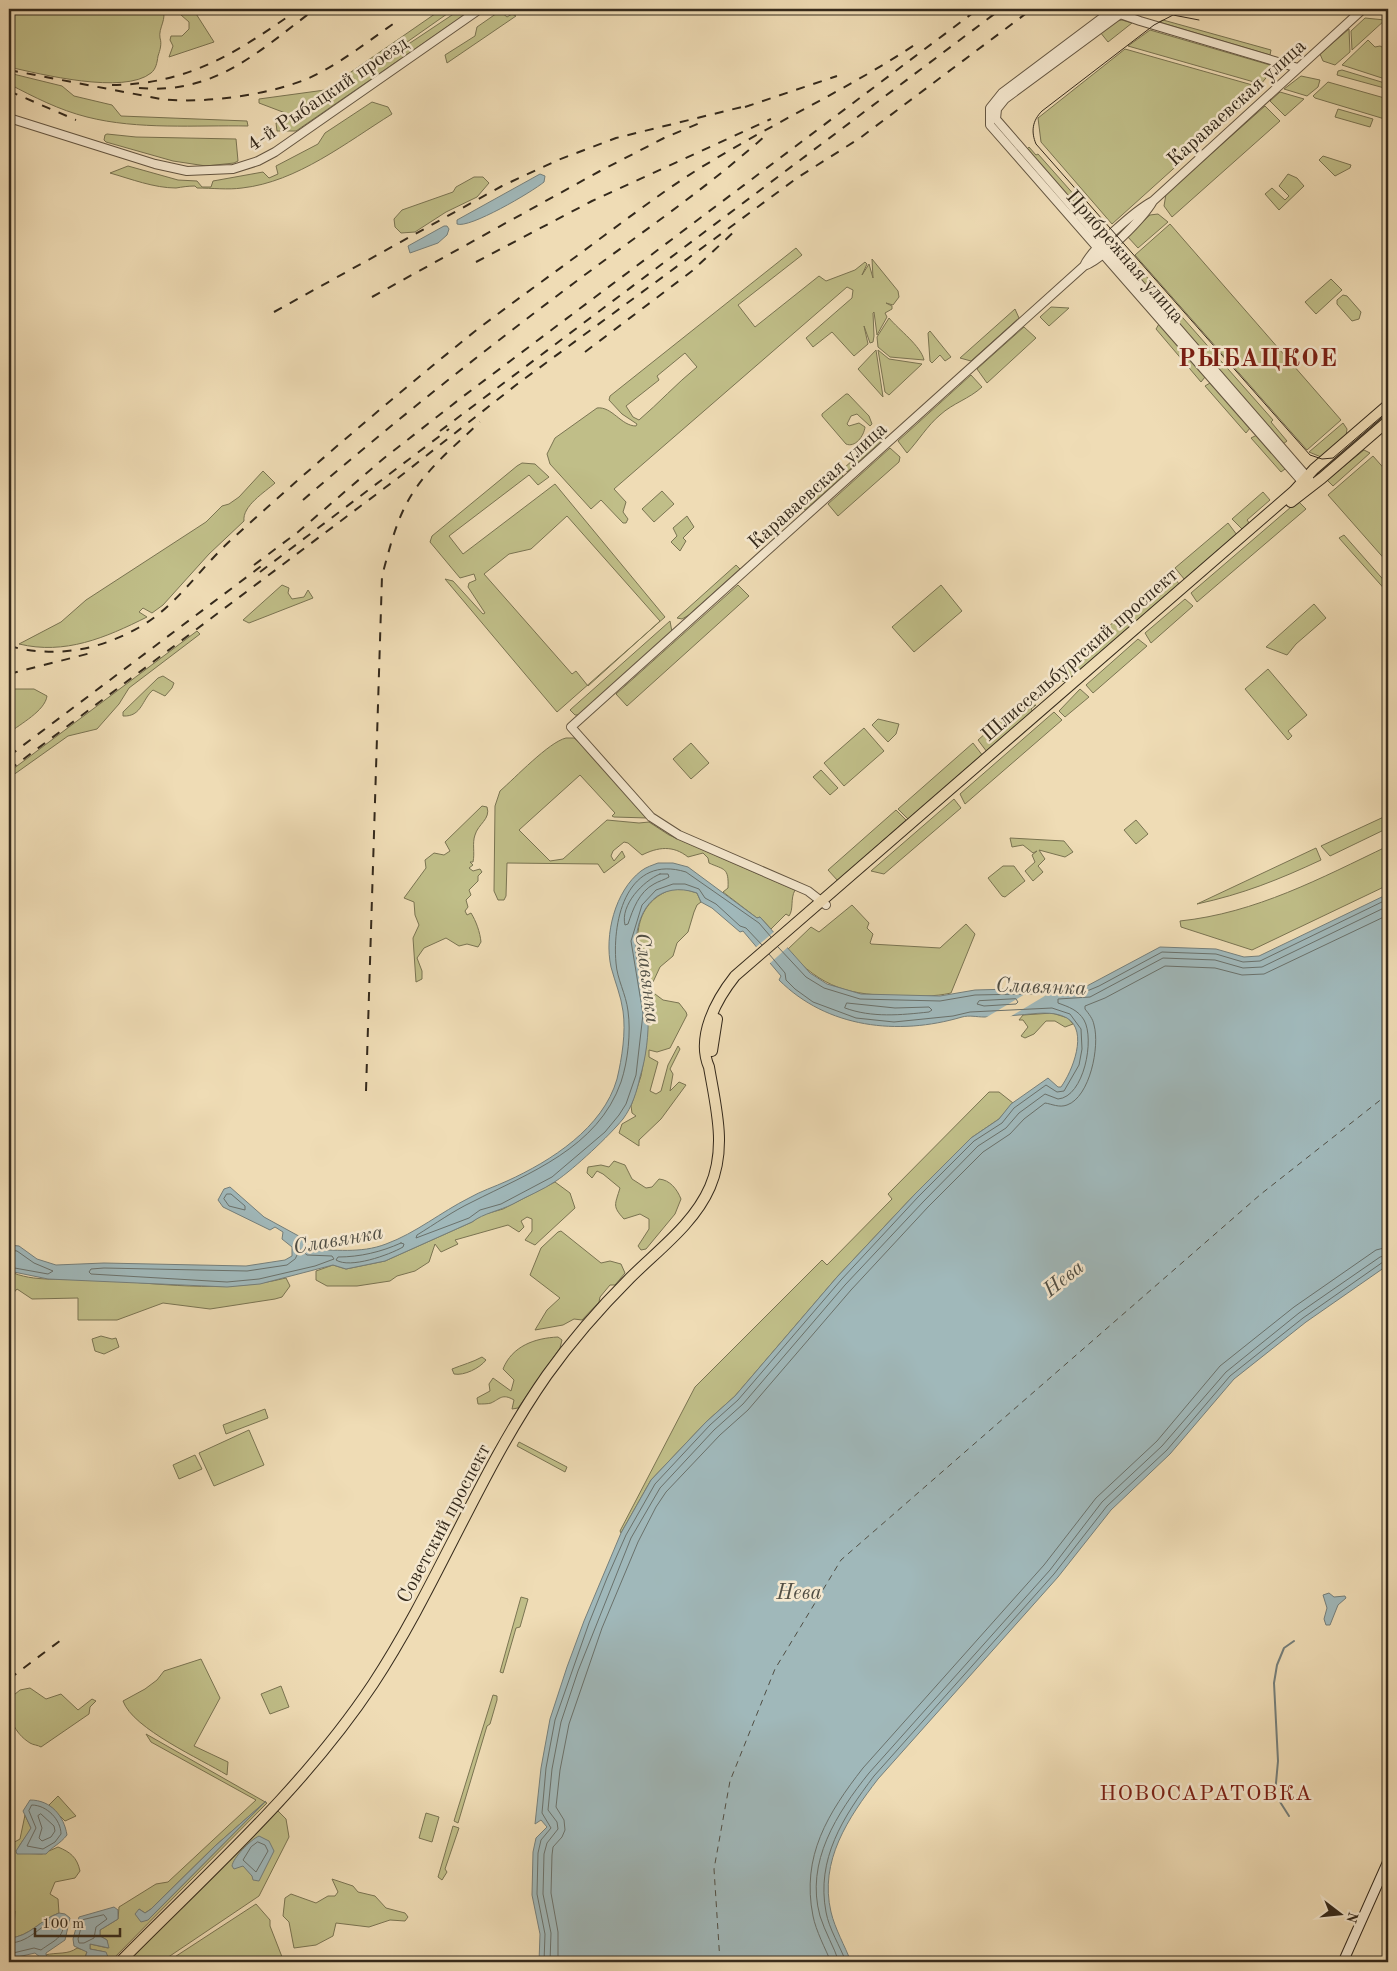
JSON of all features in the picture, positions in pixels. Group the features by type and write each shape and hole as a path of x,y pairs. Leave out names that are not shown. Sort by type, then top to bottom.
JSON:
{"main road":[{"name":"Шлиссельбургский проспект","path":"1308,483 1388,405"},
{"name":"Шлиссельбургский проспект","path":"750,966 1308,483 1388,421"},
{"name":"Советский проспект","path":"120,1962 290,1790 338,1734 387,1662 485,1478 538,1389 591,1319 680,1230 703,1201 715,1176 720,1142 705,1047 714,1009 727,986 750,966"},
{"path":"1343,1962 1388,1861"}],"street":[{"name":"4-й Рыбацкий проезд","path":"9,118 171,168 200,172 233,169 258,161 275,152 480,9"},
{"name":"Караваевская улица","path":"823,903 808,891 679,836 660,824 571,727 1084,266 1091,264 1103,249 1146,213 1153,201 1363,9"},
{"path":"1119,10 1298,68"},
{"name":"Прибрежная улица","path":"1119,10 993,109 989,119 994,129 1103,249 1308,483"}],"shaded area":[{"path":"9,9 162,9 164,16 156,66 151,73 138,79 102,83 60,78 9,67"},
{"path":"180,9 193,9 214,42 169,57 173,46 170,40 171,36 182,36 189,29 189,22 181,15"},
{"path":"442,9 454,9 400,47 401,49 461,9 473,9 296,131 277,131 276,123 287,121 288,114 259,103 259,99 325,90"},
{"path":"500,11 507,17 512,14 516,16 447,63 445,55 475,36 477,27"},
{"path":"1365,18 1385,20 1352,50 1351,31"},
{"path":"1122,20 1132,23 1108,42 1100,32 1116,21"},
{"path":"1163,20 1271,50 1270,55 1159,22"},
{"path":"1349,29 1350,52 1335,65 1323,61 1320,54"},
{"path":"1150,30 1270,65 1270,73 1261,84 1128,46"},
{"path":"1368,40 1375,47 1380,46 1388,50 1388,80 1342,65"},
{"path":"1125,49 1263,88 1112,224 1041,142 1038,118"},
{"path":"1342,70 1388,84 1388,89 1337,75 1338,71"},
{"path":"9,73 62,86 74,96 112,105 121,116 247,121 248,126 126,124 87,117 57,107 9,84"},
{"path":"1301,76 1320,80 1318,87 1307,96 1284,89"},
{"path":"1328,82 1388,99 1388,120 1315,98 1313,96"},
{"path":"1280,92 1304,99 1285,116 1270,101"},
{"path":"372,102 388,107 392,114 321,159 282,178 262,184 231,189 197,188 195,186 168,188 110,173 128,166 178,180 197,181 202,187 211,187 213,181 263,172 269,178 278,174 276,166 318,144 325,133"},
{"path":"1265,106 1280,121 1172,217 1164,206 1166,194"},
{"path":"1338,109 1373,119 1370,127 1335,117"},
{"path":"107,134 136,137 236,139 238,161 206,166 173,161 106,142 104,140"},
{"path":"1029,147 1036,155 1038,154 1100,224 1095,229 1026,150"},
{"path":"1323,156 1351,165 1350,168 1335,176 1319,160"},
{"path":"1288,174 1297,178 1304,186 1279,210 1265,194 1272,188 1285,200 1289,196 1279,186"},
{"path":"474,177 483,177 489,183 477,197 446,212 415,232 401,233 395,227 394,219 402,210 453,192 456,187"},
{"path":"1158,214 1168,222 1138,248 1127,236 1150,215"},
{"path":"1170,224 1341,420 1307,450 1135,255"},
{"path":"796,248 802,255 738,305 755,327 819,276 826,281 855,270 865,262 867,264 862,275 869,264 873,278 872,259 898,291 899,297 893,305 886,303 892,306 892,309 885,313 887,317 877,335 873,313 873,342 870,343 864,326 868,344 854,356 832,332 813,347 806,338 852,298 853,290 847,287 614,489 626,502 623,512 628,519 626,523 623,523 601,500 591,509 550,464 547,454 555,438 597,408 607,410 626,423 636,426 637,424 622,414 609,400 610,396","holes":["685,353 697,367 639,420 633,417 626,406 659,380 657,376"]},
{"path":"1131,259 1273,420 1271,422 1287,441 1283,444 1123,262"},
{"path":"1331,279 1342,290 1316,314 1305,302"},
{"path":"1343,295 1347,296 1361,312 1359,319 1352,321 1337,304 1337,300"},
{"path":"1051,307 1069,308 1049,326 1040,317"},
{"path":"1015,309 1019,318 971,361 960,358"},
{"path":"889,318 919,349 924,360 890,357 878,347 877,337"},
{"path":"1159,324 1205,377 1201,382 1156,329"},
{"path":"1024,327 1036,338 987,383 977,369"},
{"path":"930,331 951,357 945,361 940,355 932,363 930,361 928,333"},
{"path":"876,350 883,397 858,369"},
{"path":"878,350 889,359 922,364 889,395 885,392"},
{"path":"971,375 982,387 940,415 907,453 898,441"},
{"path":"1210,383 1250,428 1246,433 1205,386"},
{"path":"846,394 869,416 872,424 870,426 857,414 851,416 847,424 849,426 859,423 865,427 859,440 849,445 846,444 822,416"},
{"path":"1343,423 1347,429 1346,436 1321,457 1309,452"},
{"path":"1257,435 1285,469 1281,472 1251,438"},
{"path":"880,436 883,440 847,472 844,468"},
{"path":"890,448 900,457 899,462 838,516 828,504"},
{"path":"1364,450 1370,453 1333,486 1327,480"},
{"path":"1373,456 1388,473 1388,563 1328,495"},
{"path":"522,463 535,464 549,477 538,485 529,475 449,536 463,554 555,484 665,617 643,637 660,621 567,516 531,549 509,554 484,574 572,674 576,671 587,685 557,712 445,579 453,581 483,614 485,613 468,587 469,583 476,580 474,574 460,578 430,542 432,536"},
{"path":"263,471 275,483 250,505 244,515 244,521 209,554 163,605 152,613 143,608 139,612 147,617 100,638 69,646 36,647 19,644 61,622 86,600 206,522 222,506 229,504 239,497"},
{"path":"839,472 843,476 805,510 801,506"},
{"path":"662,491 674,504 654,522 642,509"},
{"path":"1263,492 1270,500 1247,520 1250,524 1243,530 1232,519"},
{"path":"1298,501 1306,509 1197,602 1191,593"},
{"path":"687,516 694,527 683,538 686,541 680,551 671,542 677,536 673,528"},
{"path":"1228,523 1237,535 1185,580 1175,568"},
{"path":"1344,535 1388,585 1388,593 1339,538"},
{"path":"736,565 740,569 689,615 682,619 677,618"},
{"path":"1170,573 1180,585 1067,683 1060,680 1054,674"},
{"path":"282,585 289,588 288,593 292,599 304,597 308,590 313,598 249,623 243,620"},
{"path":"738,585 749,596 627,706 616,694"},
{"path":"941,585 962,611 914,652 892,627"},
{"path":"1185,599 1193,606 1151,643 1145,633"},
{"path":"1314,604 1326,618 1296,644 1287,655 1266,647"},
{"path":"670,621 672,632 580,715 575,715 570,710"},
{"path":"197,631 200,634 129,688 119,704 97,729 68,736 9,778 9,772"},
{"path":"1138,639 1147,646 1093,693 1086,685"},
{"path":"1268,669 1307,715 1288,731 1292,736 1288,740 1245,689"},
{"path":"163,676 174,683 165,696 153,690 138,711 129,716 123,716 123,712 158,678"},
{"path":"9,689 34,689 47,696 42,707 37,712 9,733"},
{"path":"1080,689 1089,697 1065,717 1059,711"},
{"path":"1036,705 1031,709 1033,712 987,752 978,740 1013,709"},
{"path":"1054,712 1062,720 965,804 960,794"},
{"path":"878,719 899,724 896,734 888,742 872,725"},
{"path":"864,728 884,751 844,786 824,763"},
{"path":"566,738 574,738 580,743 648,818 612,816 615,813 580,775 519,830 550,861 563,859 607,820 649,822 669,835 795,890 789,916 786,914 771,929 760,917 757,918 723,892 728,888 728,876 722,868 709,863 708,858 703,853 688,857 677,850 665,848 642,855 628,843 624,842 613,851 611,856 614,861 622,851 625,857 604,873 598,864 507,863 506,896 504,900 498,900 494,891 495,806 500,791 542,753"},
{"path":"691,743 709,763 691,779 673,759"},
{"path":"973,743 983,756 909,820 898,809"},
{"path":"821,770 838,788 830,795 813,777"},
{"path":"954,799 961,808 884,874 871,871"},
{"path":"482,806 487,807 488,811 486,818 475,835 473,862 470,862 473,865 469,868 473,871 480,869 482,872 478,876 478,881 469,890 471,895 466,900 468,907 465,911 467,915 471,913 473,916 481,942 478,947 467,944 459,946 446,938 424,948 417,958 422,971 422,979 416,982 413,938 419,925 415,915 414,902 404,898 426,868 425,860 434,853 444,855 450,851 445,842"},
{"path":"896,810 906,820 838,881 828,870"},
{"path":"1388,815 1388,828 1330,856 1321,846"},
{"path":"1136,820 1148,834 1136,844 1124,830"},
{"path":"1010,838 1064,841 1073,852 1065,857 1039,850 1045,859 1038,866 1043,872 1033,881 1025,871 1035,862 1032,855 1037,851 1033,853 1023,845 1012,847"},
{"path":"1388,846 1388,885 1252,950 1181,927 1180,921 1208,917 1262,902 1313,882"},
{"path":"1316,848 1321,860 1260,886 1197,904"},
{"path":"1003,866 1014,866 1025,881 1005,897 1002,896 988,878"},
{"path":"673,889 684,889 697,893 701,902 697,905 688,932 677,943 673,956 660,967 653,982 644,984 637,941 642,915 659,896"},
{"path":"852,905 869,923 867,928 873,934 871,944 940,948 966,924 975,934 951,993 932,996 901,996 866,994 852,991 838,987 813,974 787,950 811,927 819,932"},
{"path":"651,991 663,1000 679,1003 687,1015 670,1048 657,1052 649,1050 649,1057 658,1062 650,1091 656,1094 661,1091 668,1065 678,1046 680,1049 670,1069 673,1074 670,1091 679,1082 686,1085 661,1119 639,1140 639,1146 619,1133 622,1124 636,1116 632,1113 631,1106 641,1076 646,1047 648,1014 646,996"},
{"path":"1052,1013 1068,1018 1073,1024 1065,1027 1055,1021 1046,1021 1034,1034 1025,1038 1021,1036 1028,1027 1023,1020 1019,1020 1023,1015"},
{"path":"989,1092 999,1092 1013,1103 999,1119 971,1138 915,1194 837,1277 735,1396 706,1422 651,1480 621,1533 620,1531 695,1387 822,1260 827,1265 892,1199 888,1194"},
{"path":"614,1161 625,1165 632,1179 646,1188 652,1187 659,1179 667,1181 681,1199 675,1214 646,1249 641,1250 638,1246 649,1229 649,1219 640,1214 624,1219 616,1208 620,1188 597,1171 592,1178 587,1173 588,1167 601,1165 609,1167"},
{"path":"555,1182 570,1193 575,1208 535,1245 525,1240 532,1231 532,1219 527,1217 521,1221 524,1227 519,1232 508,1225 455,1240 458,1244 441,1252 435,1244 429,1262 415,1271 397,1276 390,1281 357,1286 327,1286 316,1280 316,1271 333,1265 346,1269 385,1261 472,1222 482,1215 503,1209"},
{"path":"561,1231 601,1263 610,1261 621,1264 625,1273 615,1285 610,1285 600,1297 599,1302 582,1320 574,1319 563,1325 535,1330 547,1310 560,1298 530,1275 541,1248"},
{"path":"9,1271 18,1275 39,1279 92,1279 189,1286 238,1285 286,1278 290,1286 282,1297 275,1299 210,1309 163,1303 117,1320 78,1320 78,1298 32,1299 17,1289 10,1297 14,1305 13,1325 9,1324"},
{"path":"101,1336 112,1339 116,1338 119,1347 104,1354 95,1351 92,1339"},
{"path":"558,1337 562,1340 560,1348 518,1408 512,1409 514,1400 507,1397 501,1397 490,1403 478,1404 477,1398 490,1391 489,1384 493,1378 511,1391 514,1380 503,1369 512,1354 525,1345 541,1339"},
{"path":"482,1357 486,1360 476,1368 467,1373 454,1374 452,1369"},
{"path":"265,1409 268,1418 226,1434 223,1425"},
{"path":"249,1430 264,1465 214,1486 199,1453"},
{"path":"519,1442 567,1467 565,1472 517,1446"},
{"path":"195,1455 202,1469 179,1479 173,1465"},
{"path":"521,1597 528,1599 520,1627 516,1628 503,1673 500,1672"},
{"path":"201,1659 220,1698 194,1746 228,1762 227,1775 153,1732 129,1712 123,1701 145,1689 157,1680 164,1671"},
{"path":"281,1686 289,1707 270,1714 261,1694"},
{"path":"30,1688 46,1699 61,1694 78,1710 92,1699 96,1701 90,1707 89,1714 41,1747 24,1739 16,1729 11,1718 9,1699 20,1690"},
{"path":"493,1695 497,1696 497,1700 490,1724 487,1726 458,1823 454,1821"},
{"path":"146,1734 267,1803 110,1962 104,1962 108,1957 105,1952 90,1949 90,1944 108,1948 107,1940 100,1936 100,1930 118,1919 119,1907 156,1884 168,1882 256,1800 151,1742","holes":["264,1803 148,1920 139,1909 145,1913 151,1909 215,1846"]},
{"path":"58,1796 76,1816 65,1821 49,1805"},
{"path":"278,1811 286,1819 289,1837 259,1896 161,1962 126,1962 273,1812"},
{"path":"426,1813 439,1817 432,1842 419,1838"},
{"path":"25,1815 31,1828 19,1846 17,1853 42,1854 58,1847 72,1856 77,1862 80,1871 75,1878 55,1882 50,1894 58,1899 59,1913 23,1935 9,1938 9,1931 14,1928 15,1911 9,1908 9,1845 20,1839"},
{"path":"453,1826 459,1828 445,1869 447,1872 442,1880 438,1877"},
{"path":"332,1879 353,1886 358,1892 375,1896 386,1908 405,1913 408,1917 405,1921 390,1920 369,1927 336,1923 333,1936 316,1945 294,1948 289,1922 283,1916 285,1898 291,1894 316,1903 328,1896 335,1896 338,1892"},
{"path":"256,1904 270,1920 270,1926 284,1962 167,1962"},
{"path":"77,1948 87,1951 85,1958 75,1962 52,1962 45,1955 66,1952"}],"water":[{"path":"540,174 545,176 544,182 501,209 474,221 457,224 457,220"},
{"path":"447,226 449,229 447,235 438,243 410,253 408,246"},
{"name":"Нева","path":"658,863 673,863 688,867 757,918 760,917 810,973 827,984 861,994 940,996 975,990 1085,987 1160,947 1216,949 1244,957 1259,956 1388,894 1388,1265 1306,1322 1234,1379 1170,1454 1111,1510 1058,1577 878,1779 847,1825 839,1841 829,1875 828,1893 831,1912 851,1962 539,1962 540,1934 532,1895 533,1852 536,1838 547,1827 541,1820 535,1824 541,1768 550,1719 584,1621 621,1533 651,1480 706,1422 735,1396 837,1277 971,1138 999,1119 1011,1104 1048,1078 1058,1087 1061,1087 1074,1062 1078,1042 1074,1024 1067,1018 1056,1014 1043,1013 993,1017 967,1016 938,1023 889,1026 864,1024 841,1018 819,1009 798,996 779,980 781,976 743,931 740,932 712,908 701,902 697,893 672,890 653,900 646,908 637,930 636,952 647,1004 648,1029 644,1062 632,1104 623,1119 601,1143 573,1168 546,1187 513,1204 482,1216 385,1261 346,1269 333,1265 260,1284 227,1287 48,1279 9,1271 9,1245 19,1246 37,1259 56,1265 104,1263 246,1266 285,1260 292,1256 292,1247 282,1239 283,1232 275,1227 270,1230 223,1207 218,1200 224,1189 230,1187 264,1217 306,1240 308,1250 367,1249 386,1244 408,1234 474,1196 541,1164 588,1128 610,1097 617,1079 623,1045 624,1019 609,955 611,928 618,902 624,890 641,871"},
{"path":"1329,1593 1334,1597 1345,1596 1346,1598 1338,1605 1330,1625 1326,1625 1324,1619 1327,1608 1323,1595"},
{"path":"30,1800 44,1803 55,1810 65,1828 67,1835 46,1854 17,1854 16,1851 31,1828 23,1811"},
{"path":"266,1801 148,1920 141,1922 135,1914 139,1909 145,1913 151,1909 215,1846"},
{"path":"259,1836 269,1841 274,1851 259,1881 253,1880 252,1876 243,1866 234,1869 232,1866 235,1858 251,1841"},
{"path":"114,1907 118,1910 118,1919 100,1930 100,1936 107,1940 109,1948 90,1944 90,1949 106,1952 108,1957 104,1962 75,1962 85,1958 87,1952 74,1946 73,1939 79,1917"},
{"path":"59,1913 65,1914 70,1918 65,1940 46,1953 52,1962 46,1962 35,1953 9,1959 9,1938 23,1935"}],"pier":[{"path":"775,931 788,947 768,965 755,948"},
{"path":"1040,985 1063,985 1008,1018 982,1020"}],"waterway":[{"path":"1289,1816 1275,1794 1278,1761 1274,1683 1277,1665 1284,1648 1294,1641"}],"ferry route":[{"path":"720,1962 714,1869 730,1781 775,1669 841,1560 1261,1194 1388,1094"}],"tram line":[{"path":"1199,20 1173,15 1154,25 1042,111 1033,127 1036,144 1310,455 1322,459 1333,458 1388,411"}],"railway":[{"path":"112,85 166,79 190,72 233,52 299,9"},
{"path":"139,88 166,88 191,85 213,77 255,54 315,9"},
{"path":"254,565 298,532 383,459 461,398 978,9"},
{"path":"440,431 1001,9"},
{"path":"9,770 398,478 516,385 797,178 860,138 1032,9"},
{"path":"9,70 161,99 196,100 236,97 275,89 309,78 343,59 396,22"},
{"path":"9,646 26,650 59,652 91,647 123,636 152,619 176,598 231,540 381,408 474,332 696,170 868,74 919,42"},
{"path":"745,107 837,76"},
{"path":"9,91 76,120"},
{"path":"274,312 502,186 558,160 616,138 750,105"},
{"path":"476,262 592,201 771,119"},
{"path":"372,297 600,171 664,138 702,122"},
{"path":"303,500 471,362 696,193 766,135"},
{"path":"585,352 692,271 738,228"},
{"path":"366,1091 382,576 399,521 414,491 437,463 480,422"},
{"path":"260,572 449,429"},
{"path":"9,756 264,564"},
{"path":"9,674 91,653"},
{"path":"9,1679 61,1640"}],"district":[{"name":"РЫБАЦКОЕ","path":"1258,357"},
{"name":"НОВОСАРАТОВКА","path":"1206,1792"}],"water label":[{"name":"Славянка","path":"648,978"},
{"name":"Славянка","path":"1041,986"},
{"name":"Славянка","path":"338,1239"}]}
